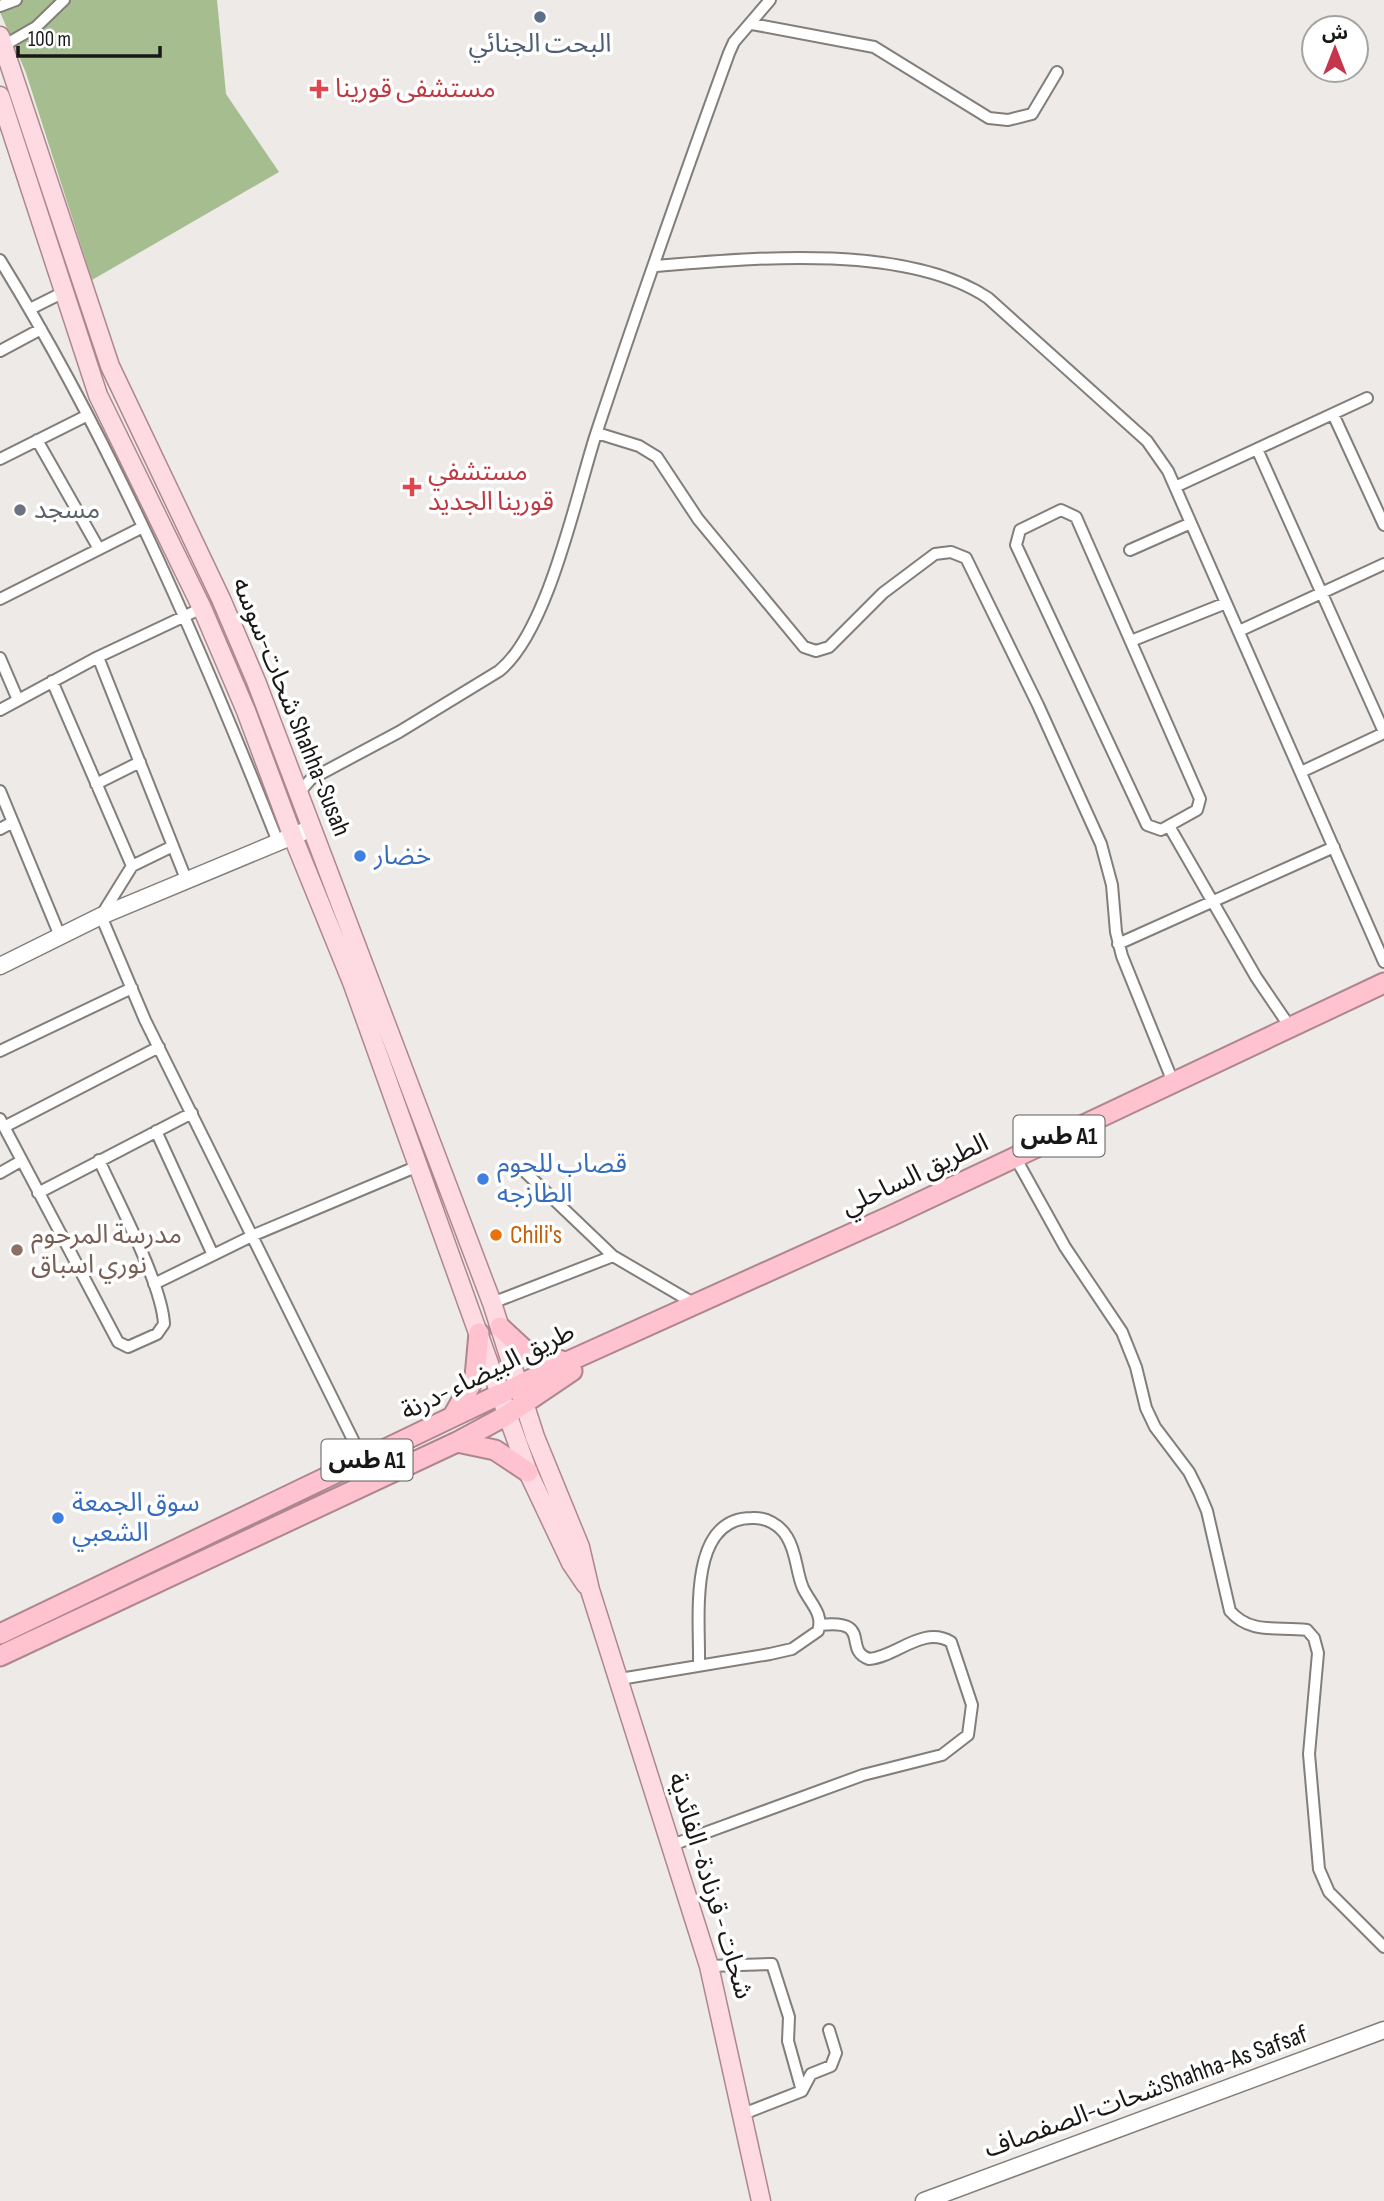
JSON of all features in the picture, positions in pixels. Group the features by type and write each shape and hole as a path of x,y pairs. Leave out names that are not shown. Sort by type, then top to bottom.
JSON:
{"highway":[{"name":"الطريق الساحلي","path":"734,1288 1384,984"},
{"name":"طريق البيضاء -درنة","path":"0,1656 457,1442 507,1415 521,1394 567,1362 734,1288"},
{"path":"521,1394 700,1310 734,1288"},
{"path":"500,1327 528,1353 567,1362"},
{"path":"453,1416 475,1377 479,1333"},
{"name":"طريق البيضاء -درنة","path":"0,1634 364,1462 500,1394 521,1394"},
{"path":"457,1442 495,1450 528,1472"}],"main road":[{"name":"شحات-سوسه Shahha-Susah","path":"4,61 110,366 241,643 290,798 285,839 352,982 528,1472 571,1563 590,1590"},
{"name":"شحات-سوسه Shahha-Susah","path":"0,96 108,416 202,608 290,798 312,828 492,1303 521,1394 580,1547 590,1590"},
{"path":"0,966 101,916 312,828"},
{"name":"شحات - قرنادة- الفائدية","path":"590,1590 709,1966 761,2201"},
{"name":"شحات-الصفصافShahha-As Safsaf","path":"924,2201 1384,2030"}],"street":[{"path":"0,6 16,0"},
{"path":"4,61 64,0"},
{"path":"290,798 311,779 399,732 499,671 520,652 545,597 597,433 729,53 734,42 770,0"},
{"path":"751,24 874,47 989,118 1008,120 1032,114 1057,72"},
{"path":"656,265 751,258 853,259 958,281 988,298 1147,441 1164,463 1175,487 1384,962"},
{"path":"0,260 30,309 86,416 285,839"},
{"path":"30,309 64,292"},
{"path":"0,351 41,329"},
{"path":"1175,487 1367,398"},
{"path":"1333,414 1384,525"},
{"path":"0,459 86,416"},
{"path":"597,433 639,446 656,457 704,527 804,646 812,650 829,647 883,593 935,554 951,551 965,558 1038,705 1101,844 1112,886 1118,944 1173,1082"},
{"path":"37,440 99,549"},
{"path":"1257,449 1384,732 1301,772"},
{"path":"1066,510 1073,514 1200,799 1197,810 1169,826 1157,831 1147,825 1016,545 1020,530 1057,511 1066,510"},
{"path":"1130,550 1191,523"},
{"path":"0,599 141,528"},
{"path":"1239,631 1384,564"},
{"path":"1131,642 1226,603"},
{"path":"0,710 98,657 202,608"},
{"path":"98,657 186,879"},
{"path":"0,658 18,700"},
{"path":"52,681 132,866"},
{"path":"96,783 140,762"},
{"path":"0,791 60,936"},
{"path":"0,829 13,822"},
{"path":"1169,826 1290,1027"},
{"path":"173,846 132,866 101,916 159,1047 364,1462"},
{"path":"1118,944 1334,847"},
{"path":"0,1051 132,988"},
{"path":"99,1160 154,1284 164,1324 156,1334 134,1346 122,1345 2,1123 159,1047"},
{"path":"38,1193 192,1112"},
{"path":"156,1131 213,1255"},
{"path":"1015,1157 1065,1248 1122,1332 1136,1367 1146,1408 1155,1427 1189,1472 1199,1492 1207,1511 1230,1611 1240,1622 1254,1627 1307,1630 1314,1638 1318,1653 1309,1774 1315,1806 1319,1869 1329,1892 1384,1947"},
{"path":"0,1173 21,1161"},
{"path":"154,1284 254,1235 418,1167"},
{"path":"522,1169 613,1256 695,1304"},
{"path":"492,1303 613,1256"},
{"path":"620,1679 792,1649 811,1638 820,1625 820,1617 803,1588 786,1534 766,1520 735,1518 716,1530 707,1545 700,1590 699,1664"},
{"path":"672,1845 863,1775 942,1755 968,1735 972,1705 951,1642 936,1637 919,1640 870,1659 859,1651 849,1626 844,1623 820,1625"},
{"path":"709,1966 772,1964 789,2017 788,2042 802,2091"},
{"path":"743,2115 802,2091 811,2074 831,2066 836,2059 829,2030"}],"green space":[{"path":"0,0 217,0 226,94 279,172 92,280 26,73 0,12"}],"place":[{"name":"البحت الجنائي","path":"540,17"},
{"name":"مستشفى قورينا","path":"319,89"},
{"name":"مستشفي قورينا الجديد","path":"412,487"},
{"name":"مسجد","path":"20,510"},
{"name":"خضار","path":"360,856"},
{"name":"قصاب للحوم الطازجه","path":"483,1179"},
{"name":"Chili's","path":"496,1235"},
{"name":"مدرسة المرحوم نوري اسباق","path":"17,1250"},
{"name":"سوق الجمعة الشعبي","path":"58,1518"}]}
